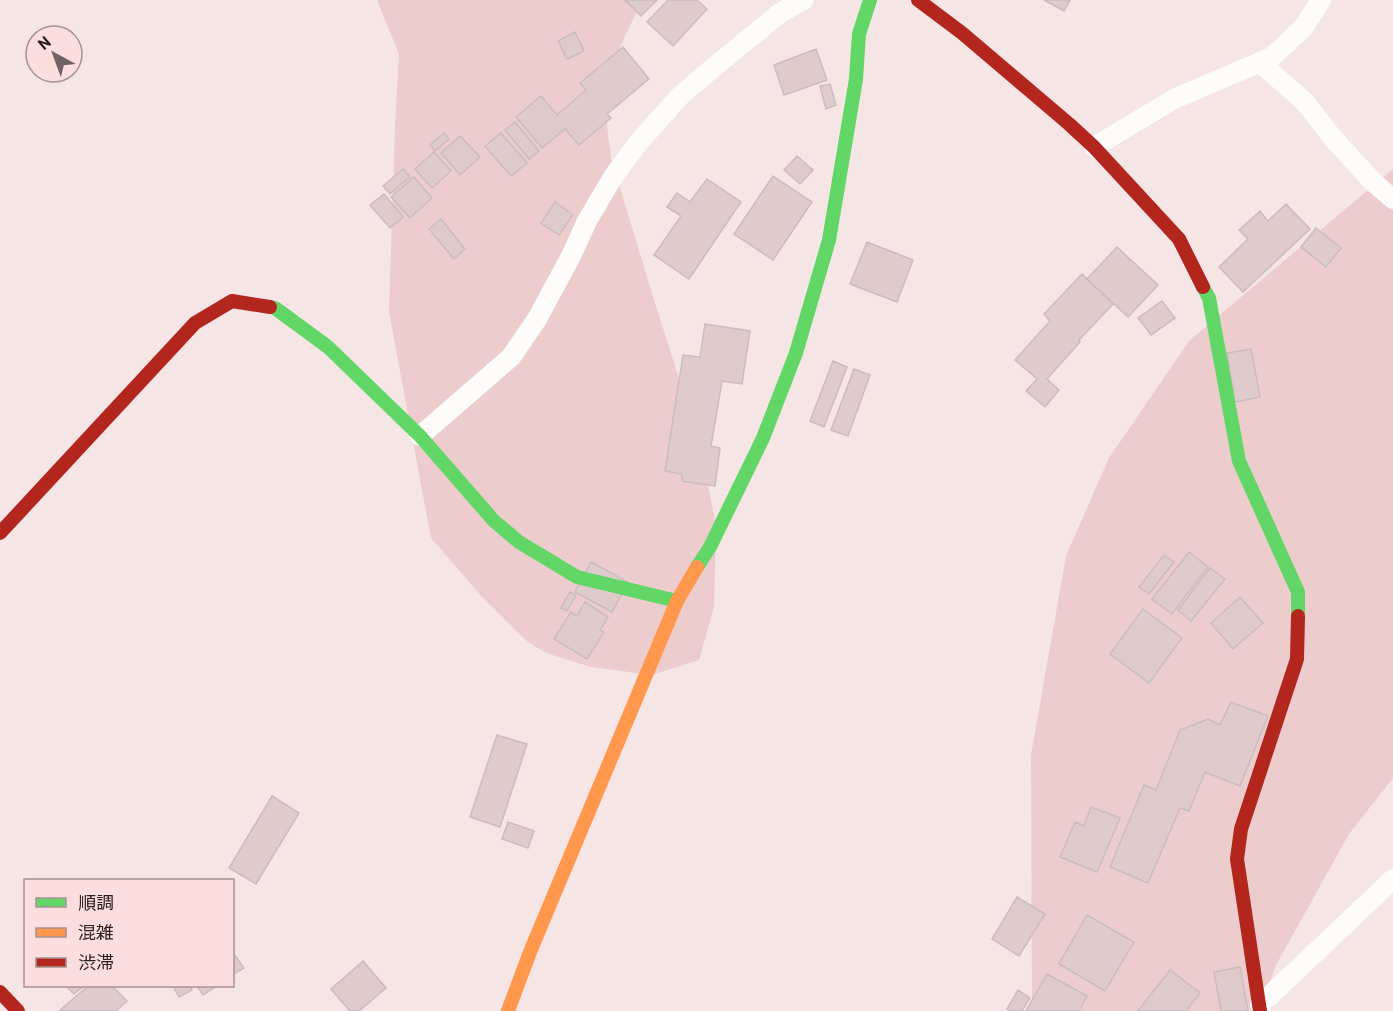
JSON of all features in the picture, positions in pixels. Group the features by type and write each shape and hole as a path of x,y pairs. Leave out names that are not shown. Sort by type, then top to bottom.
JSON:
{"street":[{"path":"420,436 511,357 537,319 587,221 613,177 638,143 680,96 705,74 780,13 804,0"},
{"path":"508,1011 530,952 677,601 710,547 763,438 796,353 829,240 856,79 859,34 870,0"},
{"path":"918,0 962,33 1094,147 1179,239 1209,298 1239,461 1298,592 1297,659 1241,829 1237,859 1260,1008"},
{"path":"1094,147 1174,99 1272,57 1303,28 1321,0"},
{"path":"1259,62 1305,102 1372,182 1393,199"},
{"path":"0,533 195,323 232,301 275,308 328,347 420,436 494,521 519,542 577,577 677,601"},
{"path":"1260,1008 1393,879"},
{"path":"0,992 18,1011"}],"shaded area":[{"path":"377,0 642,0 602,86 611,158 700,445 716,525 714,607 699,660 652,675 591,667 546,653 528,642 484,599 431,538 389,312 399,54"},
{"path":"1393,169 1393,778 1349,834 1276,965 1259,1011 1032,1011 1031,755 1066,556 1109,458 1189,341"}],"building":[{"path":"625,0 657,0 641,16"},
{"path":"668,0 697,0 707,9 673,46 647,22"},
{"path":"1044,0 1070,0 1064,11"},
{"path":"575,32 584,51 567,59 558,41"},
{"path":"623,47 649,79 607,114 611,118 579,145 565,129 542,148 516,117 541,96 557,115 586,90 580,83"},
{"path":"816,49 827,80 784,95 774,65"},
{"path":"830,84 836,105 826,109 820,86"},
{"path":"515,122 539,151 529,159 505,130"},
{"path":"444,133 449,139 435,151 430,145"},
{"path":"501,133 527,163 511,176 485,146"},
{"path":"460,136 480,157 460,175 441,153"},
{"path":"434,152 451,171 432,188 415,169"},
{"path":"797,156 813,170 800,184 784,170"},
{"path":"403,169 410,177 390,194 383,186"},
{"path":"773,176 812,202 773,260 734,234"},
{"path":"414,177 432,198 410,218 391,197"},
{"path":"707,179 741,202 689,279 654,255 681,216 667,207 677,193 690,202"},
{"path":"384,194 403,217 390,228 370,205"},
{"path":"555,202 573,215 559,235 541,223"},
{"path":"1286,204 1310,229 1243,292 1219,267 1248,239 1239,230 1260,211 1268,221"},
{"path":"441,219 465,249 454,259 429,229"},
{"path":"1316,228 1341,248 1326,267 1301,247"},
{"path":"867,242 913,260 897,302 850,284"},
{"path":"1117,247 1158,285 1128,317 1087,279"},
{"path":"1082,274 1113,304 1047,379 1059,390 1045,407 1026,391 1037,379 1015,360 1050,321 1044,314"},
{"path":"1162,301 1175,318 1151,335 1138,318"},
{"path":"705,324 750,331 742,384 722,381 711,446 720,448 715,486 682,481 682,474 665,471 683,355 700,357"},
{"path":"1251,349 1260,397 1235,402 1227,353"},
{"path":"833,361 847,367 824,427 810,421"},
{"path":"854,369 870,375 848,436 831,430"},
{"path":"1189,552 1208,567 1172,614 1152,599"},
{"path":"1164,555 1174,562 1149,594 1139,587"},
{"path":"591,562 628,582 612,612 575,592"},
{"path":"1210,568 1225,579 1191,621 1178,610"},
{"path":"570,592 576,595 567,611 561,608"},
{"path":"1240,597 1263,623 1233,649 1211,623"},
{"path":"585,602 608,617 600,630 604,632 587,659 554,639 571,612 577,616"},
{"path":"1143,609 1182,638 1149,683 1110,654"},
{"path":"1231,702 1268,716 1240,786 1205,772 1189,811 1180,808 1148,883 1110,867 1144,785 1156,790 1180,730 1208,719 1220,725"},
{"path":"497,735 527,744 500,827 470,817"},
{"path":"272,796 299,813 256,884 229,868"},
{"path":"1091,807 1120,818 1097,872 1060,857 1075,822 1084,826"},
{"path":"508,822 534,831 528,848 502,839"},
{"path":"1017,897 1045,914 1019,956 992,939"},
{"path":"1087,915 1134,942 1105,991 1059,964"},
{"path":"234,954 244,968 234,974"},
{"path":"363,961 386,988 359,1011 350,1011 331,989"},
{"path":"1240,967 1248,1011 1221,1011 1214,972"},
{"path":"1170,970 1200,993 1186,1011 1138,1011"},
{"path":"1047,974 1087,996 1079,1011 1026,1011"},
{"path":"67,987 83,987 74,994"},
{"path":"87,987 113,987 127,1001 116,1011 59,1011"},
{"path":"174,987 190,987 192,990 179,997"},
{"path":"198,987 215,987 203,995"},
{"path":"1018,990 1030,998 1022,1011 1010,1011 1007,1009"}],"traffic: fast":[{"path":"697,567 710,547 763,438 796,353 829,240 856,79 859,34 870,0"},
{"path":"1203,287 1209,298 1239,461 1298,592 1298,616"},
{"path":"270,307 275,308 328,347 420,436 494,521 519,542 577,577 677,601"}],"traffic: slow":[{"path":"508,1011 530,952 677,601 697,567"}],"traffic: jam":[{"path":"918,0 962,33 1094,147 1179,239 1203,287"},
{"path":"0,533 195,323 232,301 270,307"},
{"path":"1260,1011 1237,859 1241,829 1297,659 1298,616"},
{"path":"0,992 18,1011"}]}
